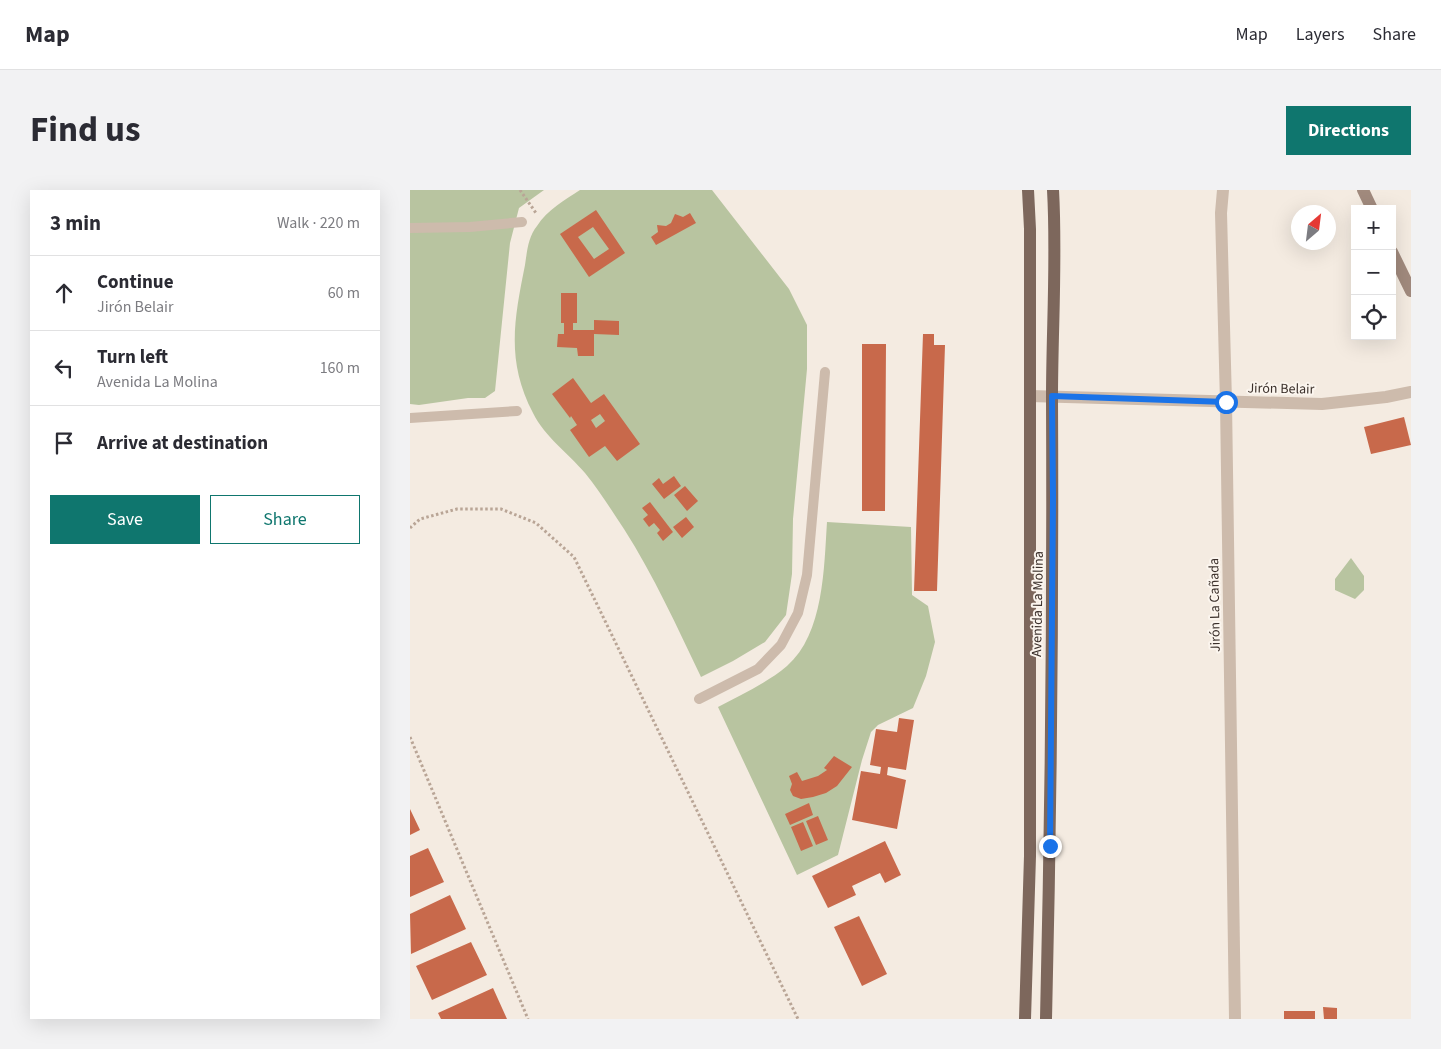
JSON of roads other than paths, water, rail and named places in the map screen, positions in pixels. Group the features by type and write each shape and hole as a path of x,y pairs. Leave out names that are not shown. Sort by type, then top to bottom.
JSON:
{"main road":[{"name":"Avenida La Molina","path":"1025,1019 1030,856 1030,229 1028,190"},
{"name":"Avenida La Molina","path":"1046,1019 1053,498 1052,396 1055,257 1053,190"}],"street":[{"name":"Jirón La Cañada","path":"1224,190 1221,213 1226,402 1234,1019"},
{"path":"1363,190 1370,205"},
{"path":"1396,260 1411,291"},
{"name":"Jirón Belair","path":"1030,396 1322,404 1386,398 1411,392"}],"lane":[{"path":"410,228 470,227 522,222"},
{"path":"699,699 758,669 781,645 798,613 807,575 826,372"},
{"path":"410,418 517,411"}]}
